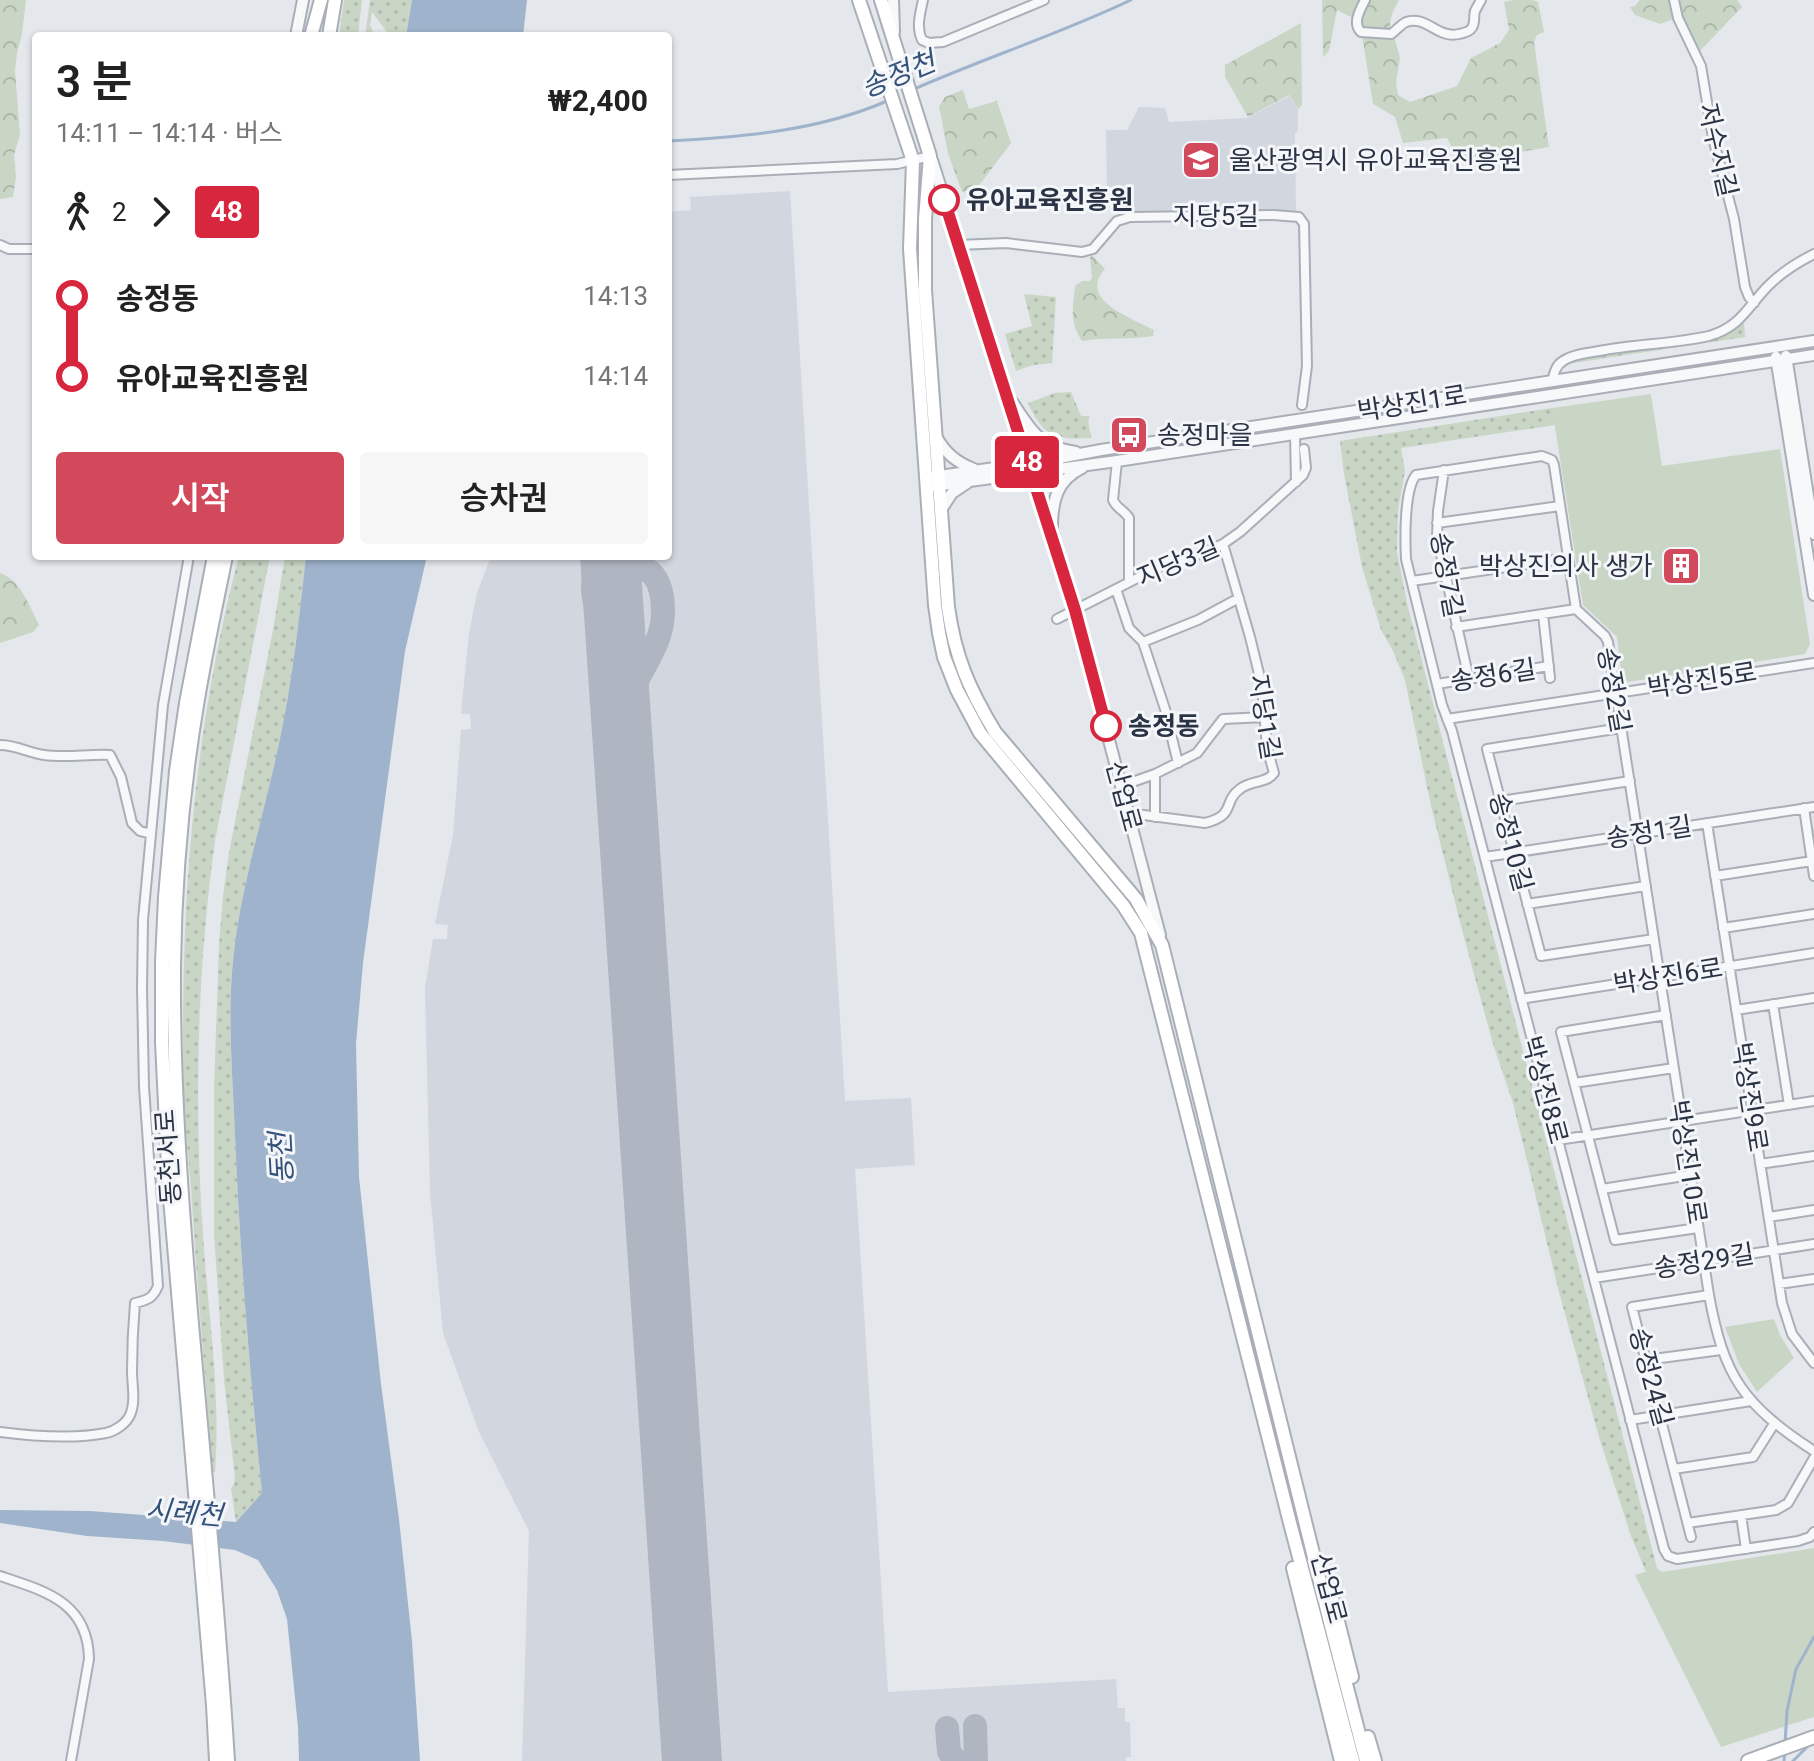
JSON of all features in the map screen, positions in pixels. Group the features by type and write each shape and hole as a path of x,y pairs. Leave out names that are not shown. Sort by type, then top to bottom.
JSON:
{"main road":[{"path":"315,32 322,0"},
{"path":"332,32 336,0"},
{"path":"859,0 913,161 910,249 933,481 941,510 952,632 965,675 995,732 1136,899 1162,945"},
{"name":"산업로","path":"881,0 930,156"},
{"path":"930,156 924,264 935,435 933,481"},
{"name":"산업로","path":"933,481 935,605 944,657 957,690 987,742 1123,905 1141,933 1353,1761"},
{"path":"201,652 207,560"},
{"name":"동천서로","path":"201,652 213,560"},
{"name":"동천서로","path":"225,560 180,744 170,829 162,962 162,1042 169,1186 228,1761"},
{"path":"201,652 232,560"},
{"name":"산업로","path":"1162,945 1366,1761"},
{"name":"산업로","path":"1279,1416 1325,1572 1375,1761"},
{"name":"산업로","path":"1264,1420 1299,1592 1341,1761"},
{"name":"동천서로","path":"210,1599 216,1761"},
{"path":"1748,1761 1814,1737"}],"street":[{"path":"297,32 303,0"},
{"path":"893,0 894,42"},
{"path":"923,0 919,33 922,40 934,43 1044,0"},
{"path":"1365,0 1358,17 1357,28 1361,32 1391,34 1404,23 1418,22 1452,36 1471,29 1475,10 1481,0"},
{"name":"저수지길","path":"1674,0 1678,18 1701,66 1713,138 1734,219 1745,287 1754,303"},
{"path":"672,175 832,168 913,161 930,156"},
{"name":"산업로","path":"930,156 1075,610 1162,945"},
{"name":"지당5길","path":"957,245 1006,243 1082,252 1093,249 1117,221 1130,217 1299,217 1304,224 1307,315 1307,366 1302,405"},
{"path":"0,245 9,249 32,249"},
{"path":"1552,382 1557,366 1569,358 1618,347 1710,335 1734,326 1770,284 1814,254"},
{"name":"박상진1로","path":"1029,468 1086,453 1814,341"},
{"path":"1779,347 1814,534"},
{"name":"박상진1로","path":"933,481 1029,468 1117,461 1814,355"},
{"path":"1782,360 1814,595"},
{"path":"1004,391 1044,443 1058,449 1086,453"},
{"path":"1295,434 1296,482"},
{"path":"935,435 957,461 977,475 952,493 941,510"},
{"path":"1296,482 1306,468 1304,449"},
{"path":"1444,470 1542,456 1552,460 1576,609 1456,627"},
{"path":"1117,461 1113,500 1129,518 1129,582"},
{"path":"1052,537 1052,509 1057,491 1067,478 1089,465"},
{"name":"박상진8로","path":"1444,470 1419,474 1411,484 1405,531 1406,559 1666,1553 1677,1559 1798,1541 1814,1532"},
{"name":"송정7길","path":"1444,470 1437,523 1438,551 1469,679"},
{"name":"지당3길","path":"1057,619 1167,563 1223,544 1296,482"},
{"path":"1437,523 1560,506"},
{"name":"지당1길","path":"1128,813 1205,823 1214,821 1228,810 1234,793 1246,784 1271,778 1274,773 1267,748 1262,686 1223,544"},
{"path":"1412,581 1568,558"},
{"path":"0,1432 29,1436 109,1433 130,1417 135,1303 153,1297 158,1286 144,1087 143,920 163,705 188,560"},
{"path":"1116,589 1129,628 1143,642 1165,709 1178,763"},
{"path":"1143,642 1198,620 1239,598"},
{"name":"송정2길","path":"1576,609 1608,642 1638,834"},
{"name":"송정6길","path":"1543,614 1550,678"},
{"name":"박상진5로","path":"1447,719 1814,663"},
{"name":"송정6길","path":"1437,684 1549,666"},
{"path":"1121,786 1155,774 1197,753 1223,719 1265,717"},
{"name":"송정10길","path":"1621,728 1487,749 1541,956 1654,939"},
{"path":"0,745 15,746 43,755 110,755 121,777 132,823 140,831 151,834"},
{"path":"1155,774 1155,817"},
{"path":"1501,801 1630,781"},
{"name":"송정1길","path":"1485,857 1814,807"},
{"path":"1804,808 1814,876"},
{"name":"박상진9로","path":"1707,823 1784,1311 1792,1334 1814,1363"},
{"name":"박상진10로","path":"1638,834 1703,1261 1721,1350 1735,1379 1751,1401 1774,1424 1814,1451"},
{"path":"1715,876 1812,861"},
{"path":"1527,904 1646,886"},
{"path":"1723,928 1814,914"},
{"name":"박상진6로","path":"1521,999 1814,953"},
{"path":"1736,1010 1814,998"},
{"path":"1773,1004 1789,1105"},
{"path":"1666,1015 1561,1032 1615,1240 1698,1228"},
{"path":"1574,1083 1674,1068"},
{"path":"1558,1140 1814,1101"},
{"path":"1760,1164 1814,1156"},
{"path":"1602,1189 1690,1175"},
{"path":"1769,1217 1814,1210"},
{"name":"송정29길","path":"1594,1278 1814,1244"},
{"path":"1779,1284 1814,1279"},
{"name":"송정24길","path":"1691,1537 1632,1307 1709,1295"},
{"path":"1646,1360 1721,1350"},
{"path":"1630,1420 1751,1401"},
{"path":"1674,1469 1750,1458 1774,1424"},
{"path":"1688,1523 1783,1507 1814,1458"},
{"path":"1741,1515 1746,1549"},
{"path":"0,1576 39,1588 56,1597 80,1621 86,1632 89,1659 71,1761"}],"shaded area":[{"name":"울산광역시 유아교육진흥원","path":"1289,96 1298,110 1298,130 1295,134 1296,212 1122,211 1120,190 1107,186 1106,130 1127,130 1139,107 1165,108 1169,122 1247,118"},
{"path":"790,191 845,1101 911,1098 915,1165 855,1169 888,1692 1116,1679 1118,1708 1125,1708 1125,1722 1130,1722 1131,1757 1126,1757 1126,1761 522,1761 529,1531 479,1432 443,1333 430,1192 425,988 433,939 447,939 448,925 435,924 453,835 461,730 471,729 470,714 461,714 469,633 477,593 489,560 672,560 672,212 691,210 690,197"}],"green space":[{"path":"0,0 26,0 15,71 20,135 14,155 16,176 13,197 0,199"},
{"path":"344,0 362,0 358,32 340,32"},
{"path":"370,0 412,0 407,32 387,32 372,12 370,25 373,32 366,32"},
{"path":"1322,0 1399,0 1391,20 1391,33 1363,31 1359,21 1337,10 1329,51 1323,57"},
{"path":"1640,0 1672,0 1676,18 1660,24 1635,15 1630,7"},
{"path":"1677,0 1737,0 1742,7 1698,53 1681,18"},
{"path":"1504,2 1538,2 1544,32 1537,35 1534,42 1549,147 1491,157 1457,157 1447,138 1403,143 1395,117 1373,104 1362,35 1394,36 1400,58 1396,83 1398,95 1410,102 1457,86 1471,58 1500,43 1509,30"},
{"path":"1301,23 1302,105 1298,109 1289,95 1248,117 1225,77 1225,65"},
{"path":"963,90 969,109 997,101 1011,143 977,188 962,192 948,153 939,106 945,97"},
{"path":"1092,255 1105,269 1098,280 1102,299 1121,314 1154,330 1153,336 1082,341 1074,321 1075,286 1092,278"},
{"path":"1024,294 1056,297 1052,363 1016,371 1005,334 1032,326"},
{"path":"1744,323 1745,337 1567,364 1596,354 1710,338"},
{"path":"1071,392 1081,416 1090,416 1091,438 1052,434 1039,423 1028,403 1055,393"},
{"path":"1651,394 1662,466 1780,449 1810,644 1805,654 1628,682 1622,678 1617,637 1583,605 1552,408"},
{"path":"1552,408 1555,425 1401,448 1405,471 1398,510 1397,552 1407,603 1657,1568 1646,1572 1599,1437 1559,1292 1513,1103 1493,1044 1461,926 1431,806 1405,680 1381,630 1362,567 1340,441"},
{"path":"238,560 269,560 215,841 204,939 198,1087 203,1235 215,1383 213,1472 185,1114 183,1034 192,827 210,691"},
{"path":"284,560 306,560 283,724 246,880 231,983 231,1048 240,1226 262,1493 236,1522 231,1488 235,1478 224,1380 214,1233 214,1088 219,945 230,847"},
{"path":"0,573 19,587 39,625 33,632 0,643"},
{"path":"1774,1319 1794,1358 1757,1392 1739,1364 1725,1327"},
{"path":"1814,1548 1814,1717 1721,1747 1635,1575 1657,1568 1662,1572"}],"water":[{"path":"412,0 527,0 523,32 407,32"},
{"name":"동천","path":"306,560 426,560 405,651 363,963 356,1044 359,1177 412,1641 420,1761 299,1761 287,1619 277,1590 258,1560 235,1550 87,1536 0,1523 0,1510 90,1511 236,1522 262,1493 240,1226 230,1005 236,934 278,748"}],"waterway":[{"name":"송정천","path":"912,90 1131,0"},
{"name":"송정천","path":"672,141 807,126 887,101"},
{"path":"1785,1743 1787,1711 1796,1669 1814,1637"},
{"path":"1793,1761 1811,1743"},
{"path":"1784,1761 1785,1751"}],"taxiway":[{"path":"619,680 593,587 598,570 604,565 621,561 640,566 654,576 660,588 663,612 658,639 628,701 623,720 623,739"},
{"path":"975,1726 976,1761"},
{"path":"947,1728 949,1752 956,1761"},
{"path":"692,1752 695,1761"}],"runway":[{"path":"610,560 692,1761"}],"bus line":[{"name":"48","path":"944,200 1075,610 1106,726"}],"place":[{"name":"울산광역시 유아교육진흥원","path":"1201,160"},
{"name":"유아교육진흥원","path":"944,200"},
{"name":"송정마을","path":"1129,435"},
{"name":"박상진의사 생가","path":"1681,566"},
{"name":"송정동","path":"1106,726"}],"water label":[{"name":"시례천","path":"184,1512"}]}
